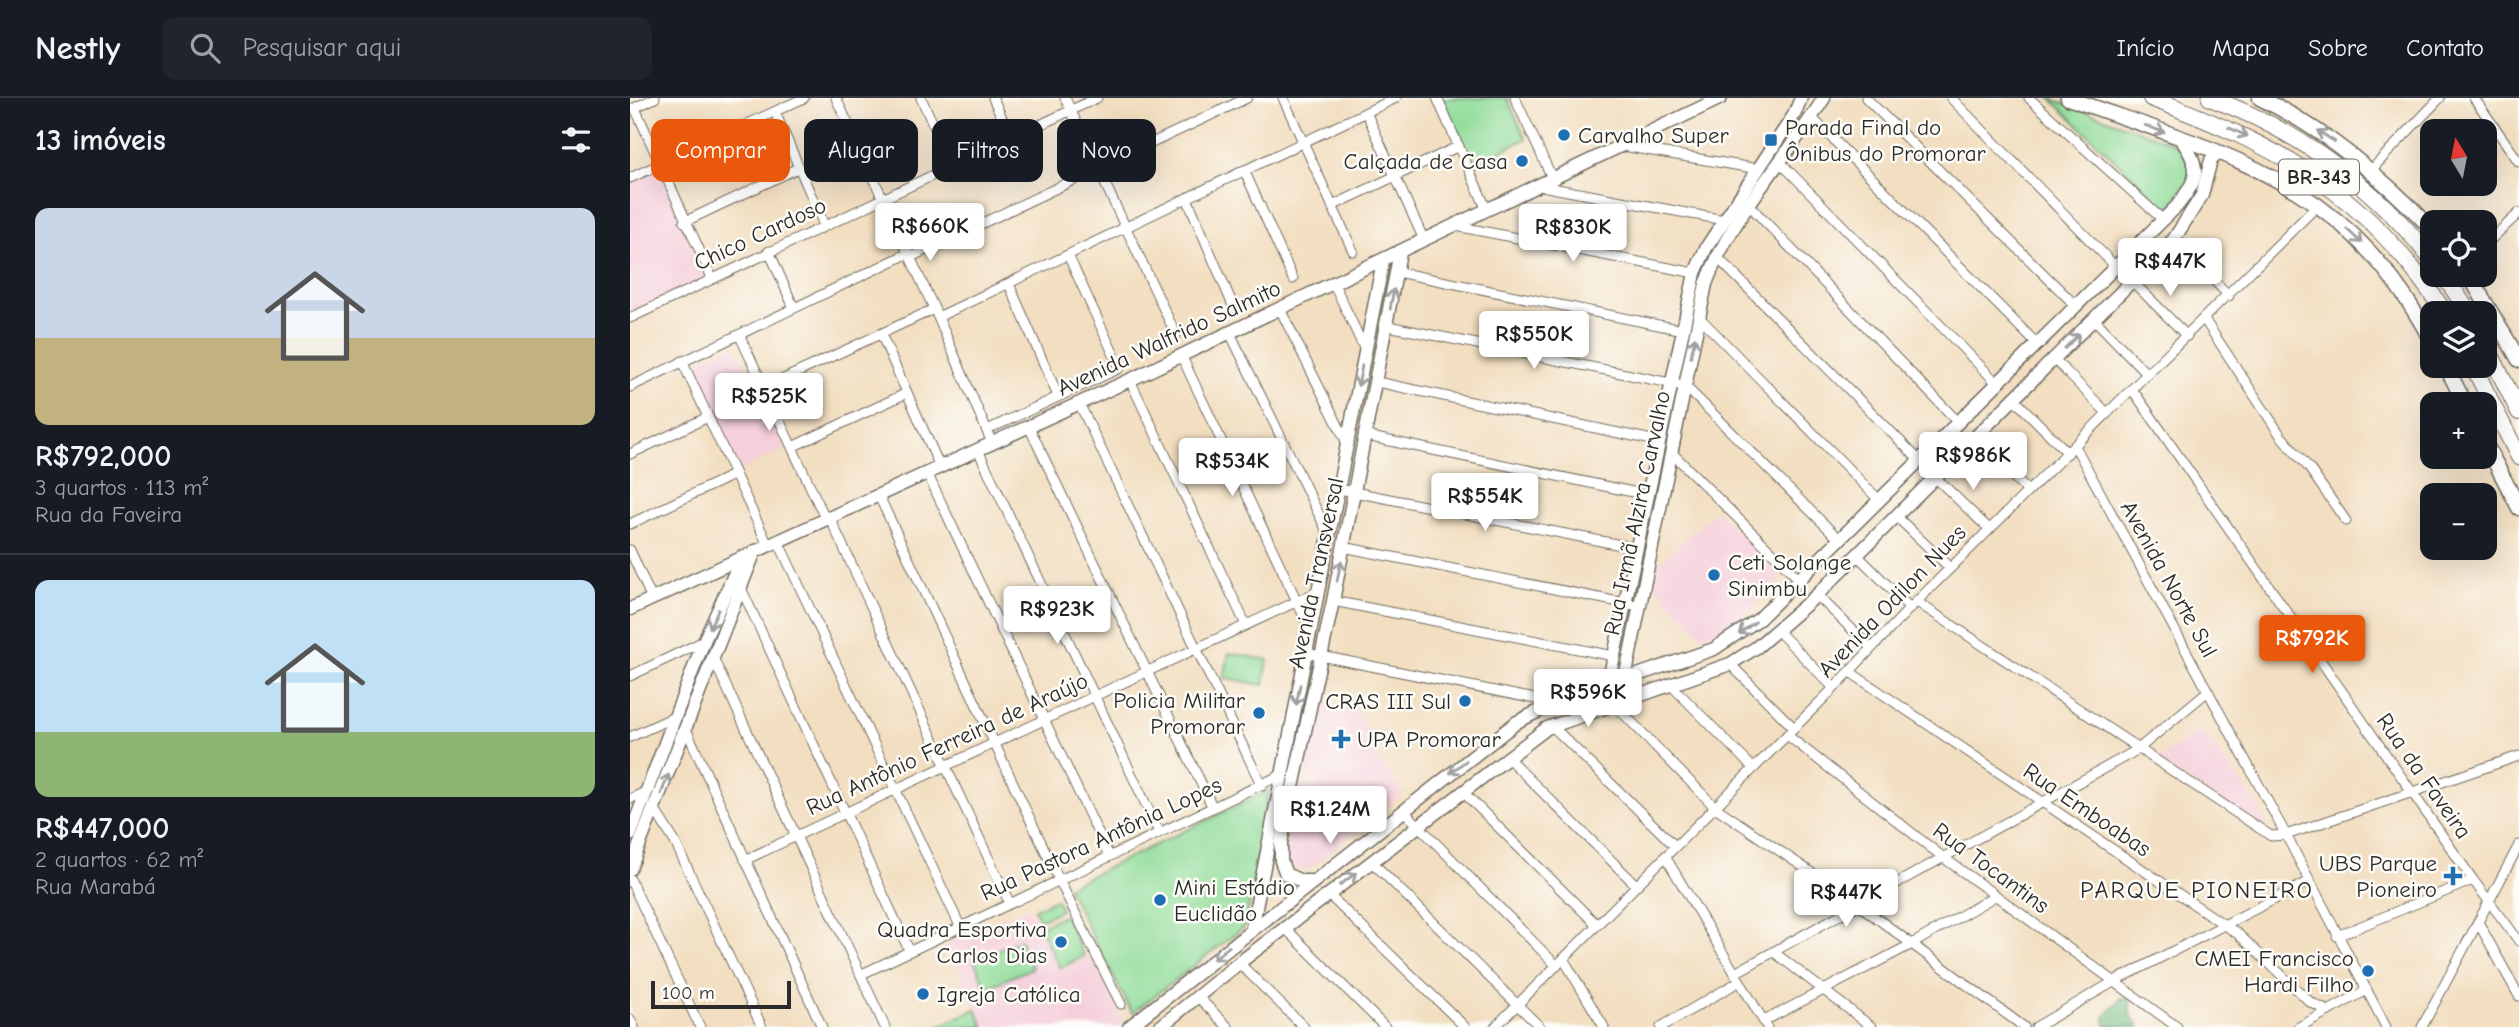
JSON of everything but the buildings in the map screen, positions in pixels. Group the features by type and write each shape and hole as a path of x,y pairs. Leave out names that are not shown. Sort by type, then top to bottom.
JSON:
{"highway":[{"name":"BR-343","path":"2151,98 2236,131 2316,175 2377,229 2417,273 2437,301"},
{"name":"BR-343","path":"2210,98 2268,122 2330,160 2393,215 2420,246"},
{"path":"2497,367 2519,411"},
{"path":"2479,378 2519,457"}],"main road":[{"path":"2068,98 2220,152 2290,184 2376,256 2392,276 2420,322"},
{"path":"2260,98 2328,137 2371,170 2420,217"},
{"path":"2476,287 2519,360"},
{"path":"2497,466 2519,508"}],"street":[{"path":"651,146 632,109 655,98"},
{"path":"760,119 804,98"},
{"path":"836,98 910,255 992,443"},
{"path":"920,98 932,123"},
{"path":"993,98 1002,119"},
{"path":"1065,98 1075,119"},
{"name":"Chico Cardoso","path":"1043,124 1097,98"},
{"path":"1156,141 1247,98"},
{"path":"1283,98 1353,251"},
{"path":"764,388 881,334 1009,284 1396,98"},
{"path":"1437,98 1487,210"},
{"path":"1515,98 1547,183 1724,220"},
{"name":"Avenida Walfrido Salmito","path":"630,609 1079,404 1721,98"},
{"name":"Rua Irmã Alzira Carvalho","path":"1613,703 1608,684 1657,441 1695,274 1706,248 1794,115 1801,98"},
{"name":"Rua Irmã Alzira Carvalho","path":"1613,703 1625,678 1699,317 1716,256 1748,204 1824,98"},
{"path":"1866,98 2075,305"},
{"path":"1951,98 2115,266"},
{"path":"2029,98 2162,219"},
{"path":"2371,170 2440,98"},
{"path":"2474,98 2519,162"},
{"path":"775,112 824,225"},
{"path":"1366,112 1424,240"},
{"path":"1812,118 2037,344"},
{"path":"1129,1027 1493,738 1555,703 1714,649 1759,620 2177,206 2196,176 2196,165 2180,138"},
{"path":"1332,206 1459,146"},
{"path":"1623,146 1759,169"},
{"path":"1160,1027 1417,825 1552,726 1730,664 1777,630 1817,595 2174,239 2202,195 2211,160 2220,152"},
{"path":"1779,161 1998,384"},
{"path":"630,178 651,168"},
{"path":"684,222 798,168"},
{"path":"1244,170 1293,279"},
{"name":"Chico Cardoso","path":"630,318 932,176"},
{"path":"667,182 712,278"},
{"path":"630,387 1068,182"},
{"path":"1107,182 1176,335"},
{"path":"1186,198 1234,308"},
{"path":"1748,204 1959,423"},
{"name":"Avenida Odilon Nues","path":"1495,1027 1791,732 1989,529 2229,296 2318,205"},
{"path":"2177,206 2183,209 2188,220"},
{"path":"2497,234 2519,213"},
{"path":"1456,226 1695,274"},
{"path":"2174,239 2229,296"},
{"path":"769,251 794,308"},
{"name":"Avenida Transversal","path":"1311,881 1301,881 1286,874 1280,852 1377,382 1400,252"},
{"path":"987,430 1121,368 1068,255"},
{"path":"1716,256 1920,461"},
{"name":"Avenida Transversal","path":"1252,928 1383,261"},
{"path":"1397,272 1683,330"},
{"path":"2132,281 2187,337"},
{"path":"1009,284 1058,396"},
{"path":"1334,284 1366,351"},
{"path":"1280,309 1347,443"},
{"path":"1699,317 1879,500"},
{"path":"2094,319 2147,374"},
{"path":"2204,319 2281,436 2346,521"},
{"path":"1388,326 1685,386 1840,540"},
{"path":"1230,333 1330,536"},
{"path":"881,334 940,467"},
{"path":"740,336 1009,902"},
{"path":"1181,355 1310,629"},
{"path":"2054,359 2107,413"},
{"path":"682,361 735,474 773,543 896,788 960,926"},
{"path":"1130,380 1246,625"},
{"path":"1377,382 1657,441"},
{"name":"Rua da Faveira","path":"2132,389 2473,880 2519,941"},
{"path":"792,447 907,393"},
{"name":"Avenida Norte Sul","path":"2014,398 2071,450 2208,691 2386,1027"},
{"path":"1079,404 1262,786"},
{"path":"630,454 708,416"},
{"path":"1029,427 1213,808"},
{"path":"1366,436 1647,495"},
{"path":"1974,438 2028,491"},
{"path":"978,450 1097,694 1159,832"},
{"path":"1671,452 1801,581"},
{"path":"927,473 1046,718 1109,856"},
{"path":"630,524 735,474"},
{"path":"1935,477 1989,529"},
{"path":"1339,489 1636,548"},
{"path":"878,494 996,741 1057,879 1121,1004"},
{"path":"1896,516 1950,568"},
{"path":"1860,520 1877,535"},
{"path":"1343,547 1639,606"},
{"path":"630,550 652,599"},
{"path":"636,832 655,810 755,551"},
{"path":"1857,555 1913,605 2266,835 2286,835 2411,790 2519,756"},
{"path":"630,869 636,832 648,791 704,641 742,557"},
{"path":"741,588 909,950"},
{"name":"Rua Antônio Ferreira de Araújo","path":"745,860 1317,592"},
{"path":"1817,595 1871,648"},
{"path":"1333,601 1614,656"},
{"path":"1777,630 1834,688"},
{"path":"630,676 704,641"},
{"path":"1306,653 1555,703"},
{"path":"713,658 885,1027"},
{"name":"Rua Tocantins","path":"1730,664 1791,732 1944,858 2177,1027"},
{"name":"Rua Emboabas","path":"1850,672 2259,951 2310,1002 2328,1011"},
{"path":"1671,685 1753,768"},
{"path":"1661,1027 1775,953 2137,750 2208,691"},
{"path":"1613,703 1715,807 1859,905 2024,1027"},
{"path":"630,737 676,716"},
{"path":"1552,726 1675,846"},
{"path":"686,729 822,1027"},
{"path":"1507,757 1636,885"},
{"name":"Rua Pastora Antônia Lopes","path":"862,974 1057,879 1281,775"},
{"path":"630,799 648,791"},
{"path":"1462,792 1597,925"},
{"path":"655,810 675,842 762,1027"},
{"path":"1403,810 1560,963 1604,1027"},
{"path":"1372,835 1385,850"},
{"path":"2422,1027 2519,845"},
{"path":"1665,856 1765,1024 1820,990 1912,944 1995,896"},
{"path":"1371,861 1520,1004 1540,1027"},
{"path":"630,879 700,1027"},
{"path":"2337,936 2473,880"},
{"path":"2036,1027 2115,981 2310,881"},
{"path":"1328,894 1465,1027"},
{"path":"2478,922 2519,996"},
{"path":"1285,928 1385,1027"},
{"path":"1775,953 1871,1027"},
{"path":"1239,963 1304,1027"},
{"path":"2299,1027 2367,990"},
{"path":"1198,996 1228,1027"},
{"path":"630,1019 634,1027"}],"shaded area":[{"path":"651,168 651,182 668,182 712,278 630,318 630,178"},
{"path":"735,344 785,449 739,471 691,365"},
{"name":"Ceti Solange Sinimbu","path":"1717,510 1782,578 1711,645 1649,580 1650,572"},
{"path":"1315,700 1356,709 1371,734 1367,743 1404,793 1307,871 1294,868 1285,860 1295,795 1305,788 1305,782 1310,788 1318,782 1305,778 1319,717 1312,715"},
{"path":"2200,729 2260,807 2266,829 2157,761"},
{"path":"1029,907 1059,971 1091,955 1123,1022 1117,1027 984,1027 947,942"}],"green space":[{"path":"1442,98 1507,98 1526,139 1473,164"},
{"path":"2050,98 2178,145 2194,169 2172,207 2163,206"},
{"path":"1229,653 1268,660 1264,685 1224,678"},
{"path":"1268,791 1246,926 1132,1013 1067,887"},
{"path":"1056,899 1061,910 1040,920 1034,909"},
{"name":"Quadra Esportiva Carlos Dias","path":"1064,915 1084,956 1060,968 1039,927"},
{"path":"1020,940 1032,968 986,988 974,960"},
{"path":"2121,998 2130,999 2130,1015 2139,1027 2106,1025 2105,1017"},
{"path":"976,1009 984,1027 937,1027"}],"place":[{"name":"Carvalho Super","path":"1564,135"},
{"name":"Parada Final do Ônibus do Promorar","path":"1771,140"},
{"name":"Calçada de Casa","path":"1522,161"},
{"name":"Ceti Solange Sinimbu","path":"1714,575"},
{"name":"CRAS III Sul","path":"1465,701"},
{"name":"Policia Militar Promorar","path":"1259,713"},
{"name":"UPA Promorar","path":"1341,739"},
{"name":"UBS Parque Pioneiro","path":"2453,876"},
{"name":"Mini Estádio Euclidão","path":"1160,900"},
{"name":"Quadra Esportiva Carlos Dias","path":"1061,942"},
{"name":"CMEI Francisco Hardi Filho","path":"2368,971"},
{"name":"Igreja Católica","path":"923,994"}],"district":[{"name":"PARQUE PIONEIRO","path":"2197,890"}]}
